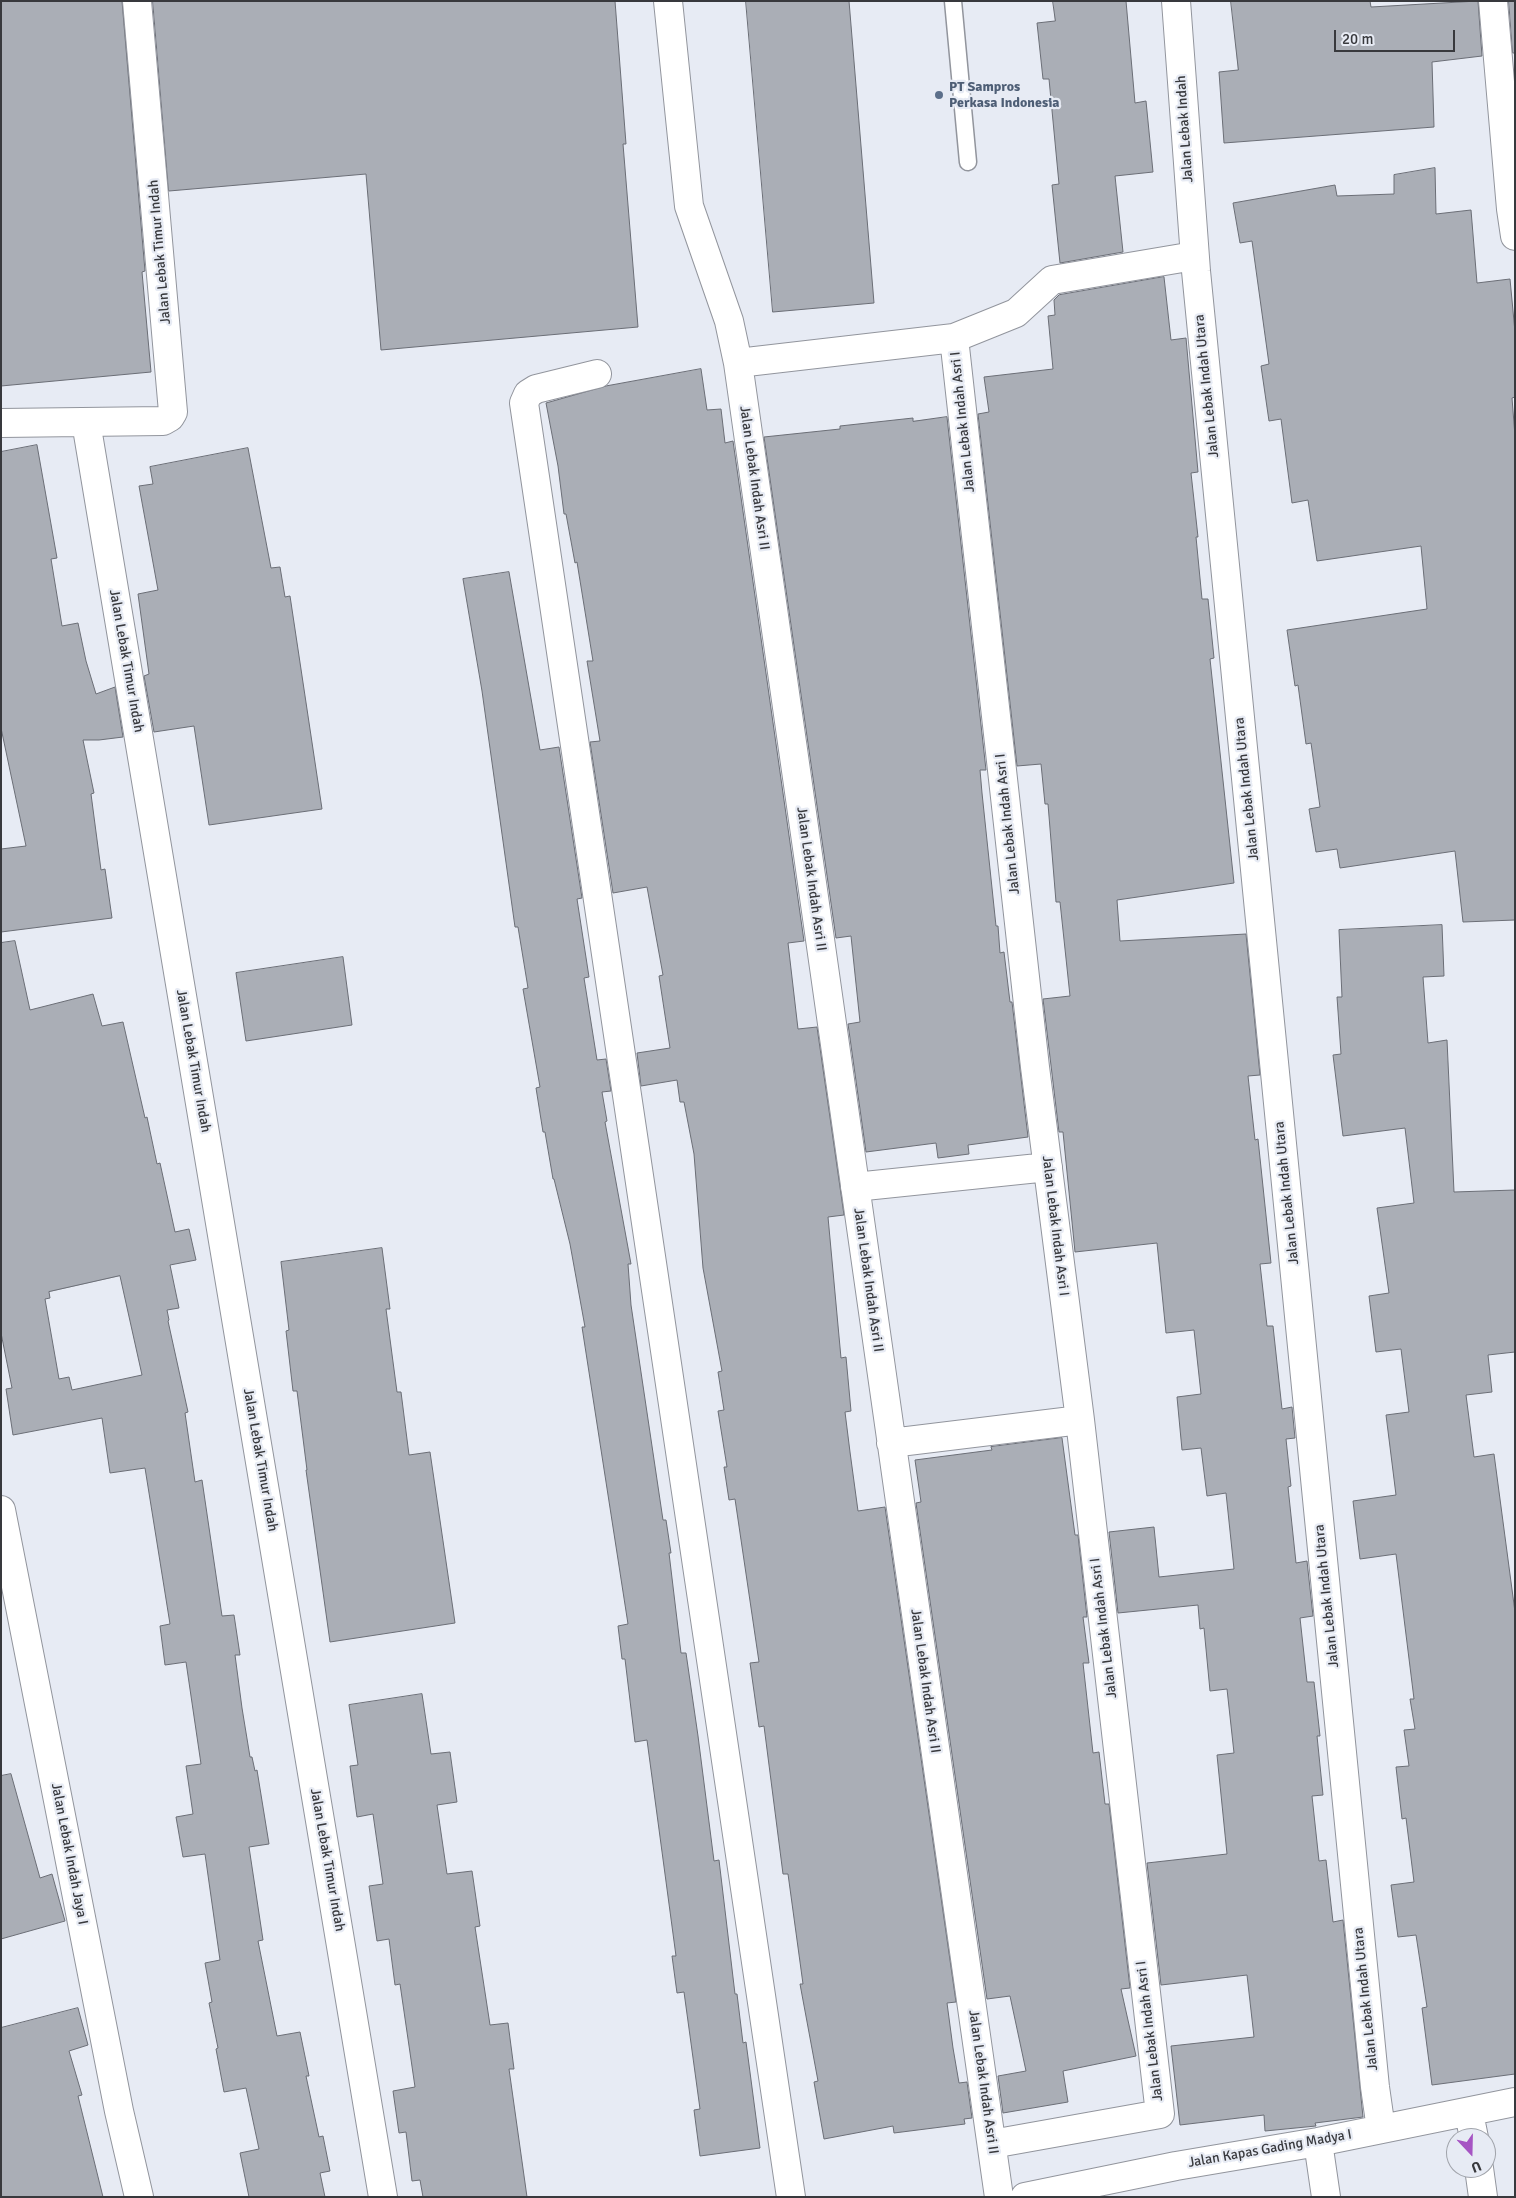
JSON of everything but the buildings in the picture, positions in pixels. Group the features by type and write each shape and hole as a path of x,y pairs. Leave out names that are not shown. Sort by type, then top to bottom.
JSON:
{"street":[{"name":"Jalan Lebak Timur Indah","path":"138,1 174,408 170,417 163,421 86,422 384,2197"},
{"name":"Jalan Lebak Indah Asri II","path":"668,1 689,206 729,321 738,363 999,2197"},
{"name":"Jalan Lebak Indah","path":"1176,1 1194,256"},
{"path":"1493,1 1510,209 1515,236"},
{"path":"738,363 954,338 1016,313 1052,280 1194,256"},
{"name":"Jalan Lebak Indah Utara","path":"1194,256 1374,2077 1381,2128"},
{"name":"Jalan Lebak Indah Asri I","path":"954,338 1048,1167 1080,1420 1160,2114 992,2144"},
{"path":"597,374 536,389 528,394 524,402 792,2197"},
{"path":"1,423 86,422"},
{"path":"855,1187 1048,1167"},
{"path":"891,1443 1080,1420"},
{"name":"Jalan Lebak Indah Jaya I","path":"1,1510 117,2101 139,2197"},
{"name":"Jalan Kapas Gading Madya I","path":"1025,2197 1176,2166 1318,2142 1381,2128 1472,2125 1515,2102"},
{"path":"1318,2142 1326,2197"},
{"path":"1480,2178 1483,2197"}],"lane":[{"path":"953,1 968,162"}],"place":[{"name":"PT Sampros Perkasa Indonesia","path":"939,95"}]}
